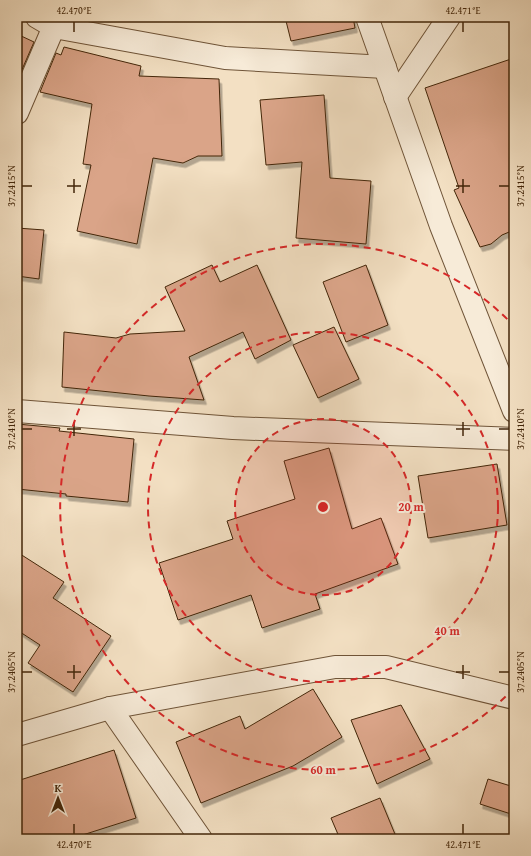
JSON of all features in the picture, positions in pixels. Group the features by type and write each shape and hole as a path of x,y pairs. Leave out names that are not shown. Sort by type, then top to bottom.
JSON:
{"street":[{"path":"367,17 441,226 514,411"},
{"path":"396,97 449,17"},
{"path":"17,112 50,20 225,58 385,67"},
{"path":"17,411 233,428 514,439"},
{"path":"17,735 110,708 335,666 386,667 514,698"},
{"path":"110,708 201,839"}],"building":[{"path":"285,17 353,17 355,28 291,41"},
{"path":"17,34 34,42 17,81"},
{"path":"64,47 141,66 139,76 219,79 222,156 198,156 183,163 153,158 137,244 77,231 91,165 83,164 92,104 40,92 56,53 61,55"},
{"path":"514,58 514,230 502,235 491,244 480,247 454,190 459,188 425,88"},
{"path":"324,95 330,178 371,181 366,244 296,238 302,162 266,165 260,100"},
{"path":"17,228 44,230 39,279 17,276"},
{"path":"212,265 220,282 257,265 291,340 255,359 243,332 189,357 204,400 62,387 64,332 116,338 130,334 185,331 165,287"},
{"path":"366,265 388,325 346,342 323,282"},
{"path":"334,327 359,379 318,398 293,345"},
{"path":"17,424 60,428 59,431 134,439 128,502 66,496 66,494 17,489"},
{"path":"329,448 352,529 381,518 398,564 315,594 320,609 262,628 251,595 178,620 159,563 233,539 227,521 295,499 284,461"},
{"path":"497,464 507,525 428,538 418,476"},
{"path":"17,552 64,582 53,598 111,636 73,692 28,663 40,645 17,630"},
{"path":"313,689 342,737 293,766 201,803 176,742 240,716 245,729"},
{"path":"401,705 430,759 377,784 351,720"},
{"path":"114,750 136,818 70,839 17,839 17,781"},
{"path":"488,779 514,787 514,815 480,804"},
{"path":"380,798 397,839 340,839 331,818"}]}
